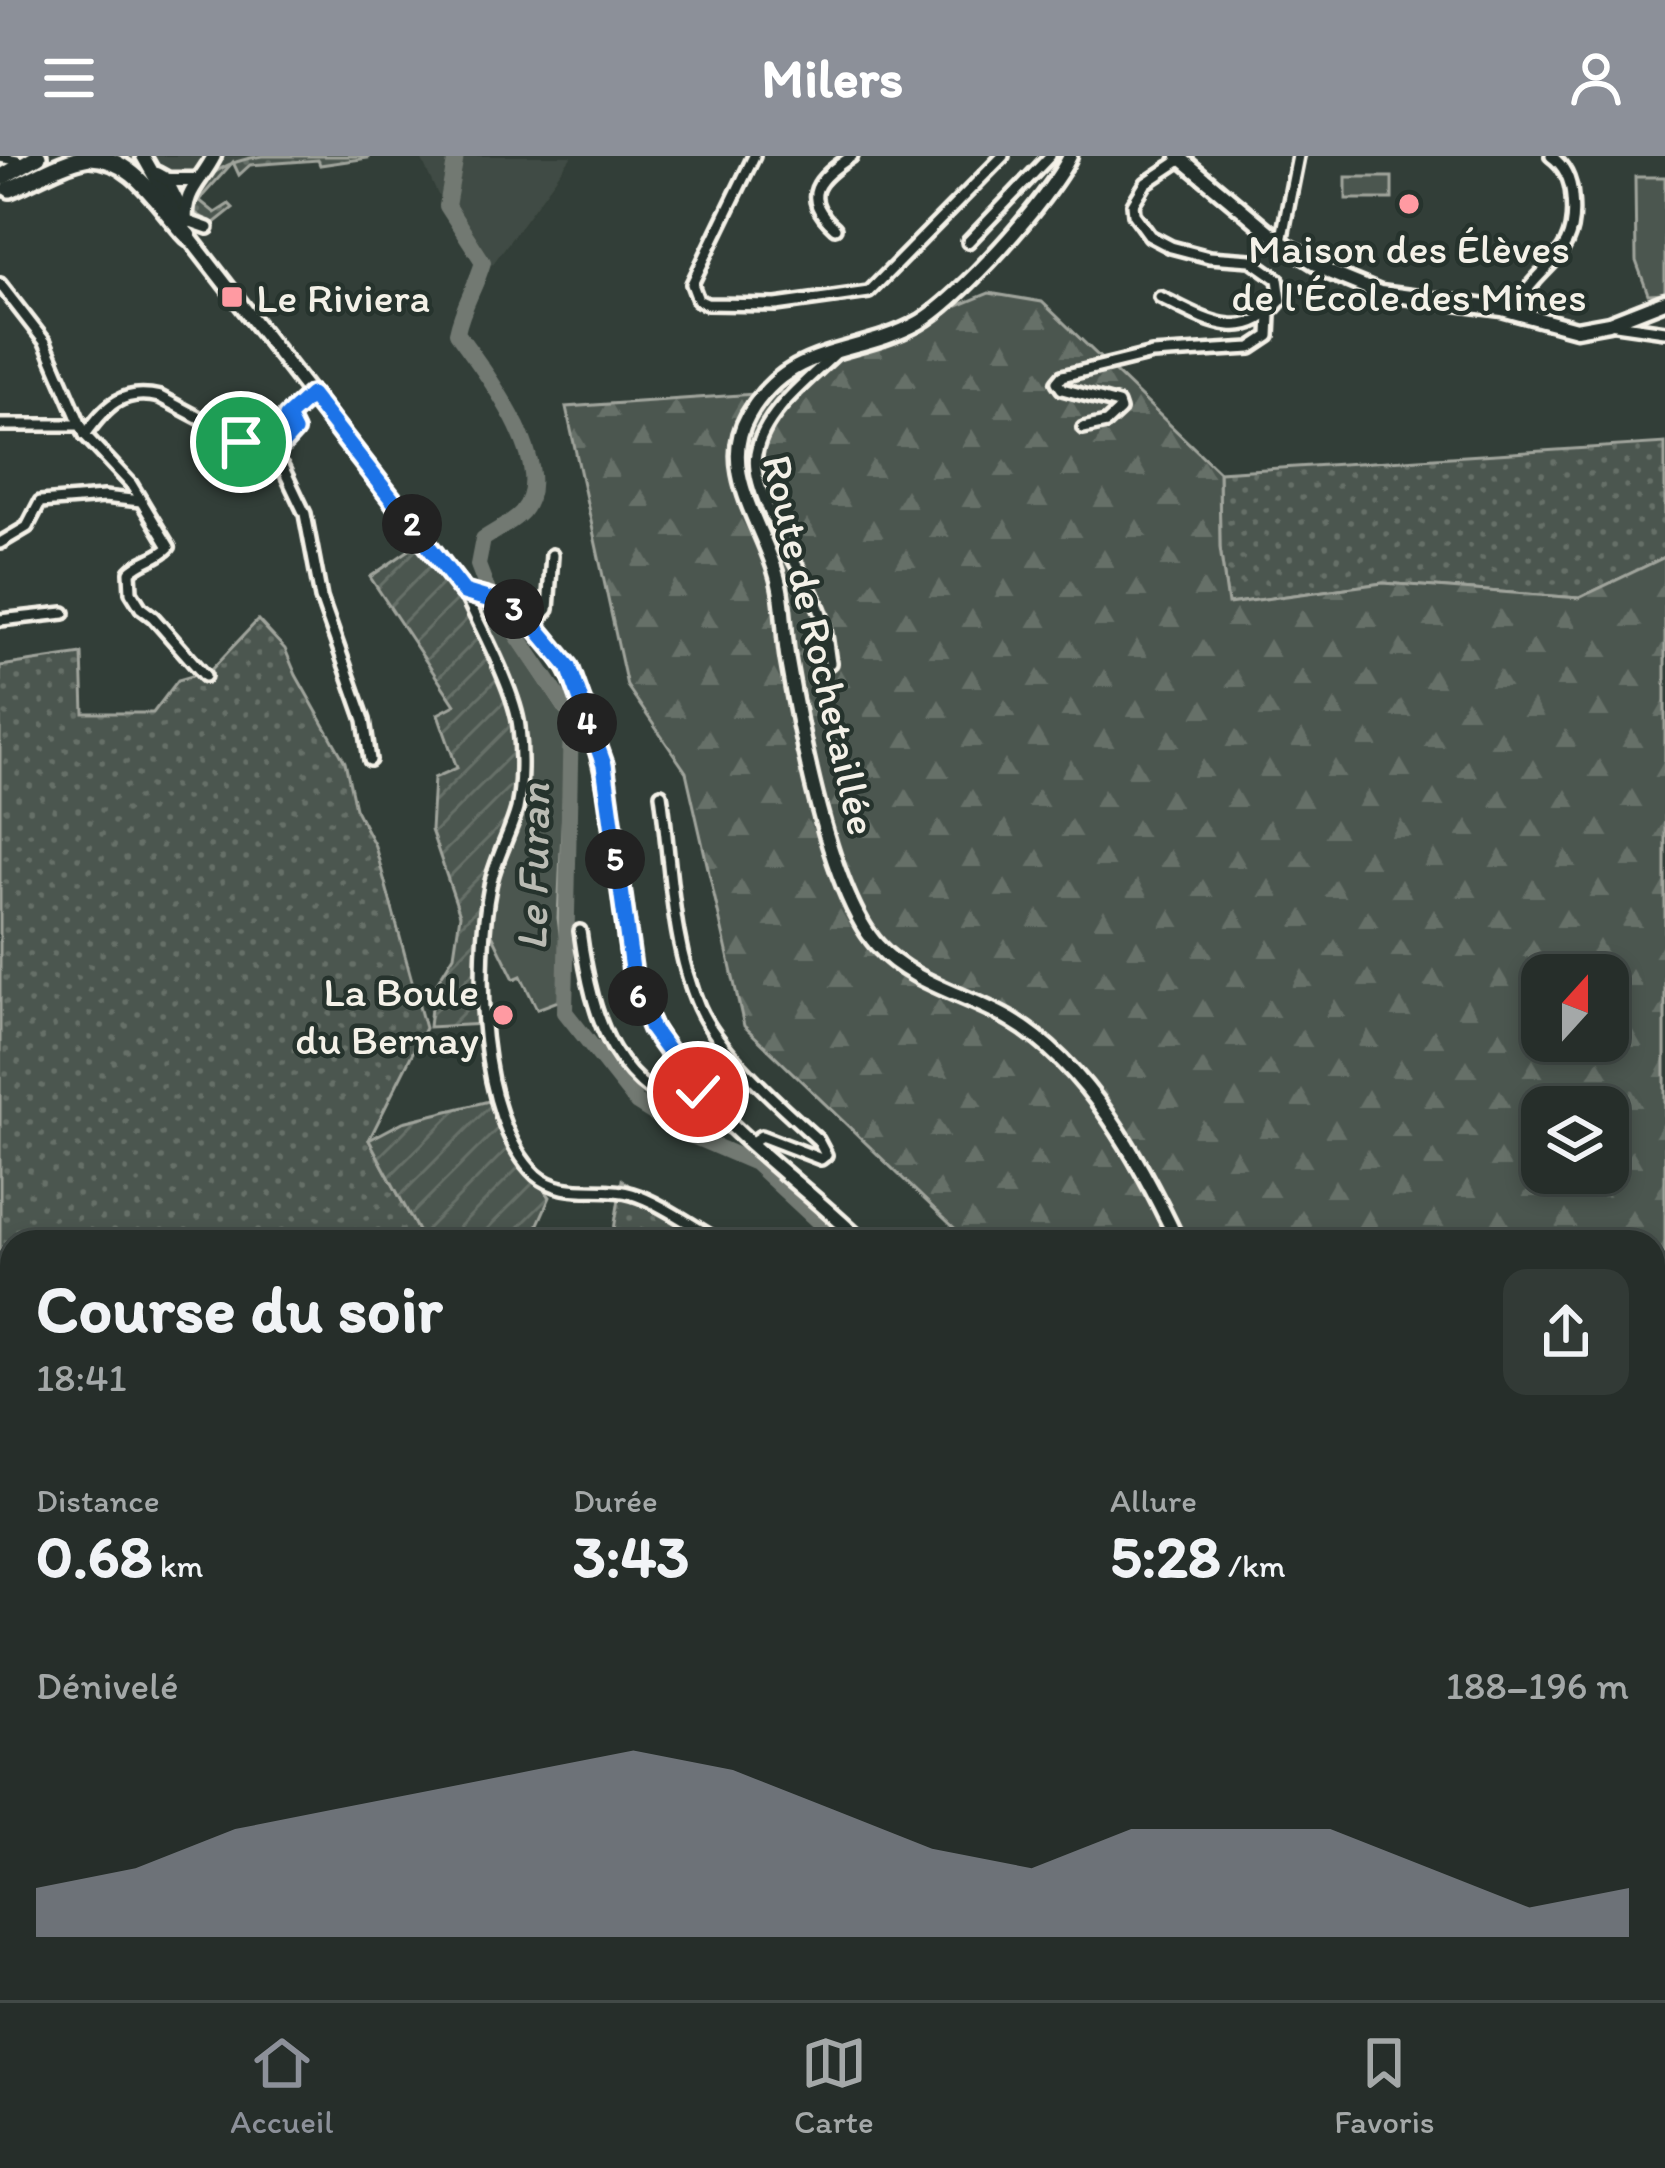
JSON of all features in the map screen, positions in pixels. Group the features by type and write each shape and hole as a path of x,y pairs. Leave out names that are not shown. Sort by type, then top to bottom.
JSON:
{"highway":[{"path":"2,183 38,156"},
{"path":"2,183 64,156"},
{"path":"2,183 87,157 119,161 186,223"},
{"path":"2,183 14,158"}],"street":[{"path":"186,223 196,180 214,156"},
{"path":"754,156 692,284 698,300 707,304 776,305 869,292 1003,156"},
{"path":"835,228 813,202 825,179 852,156"},
{"path":"968,242 1050,156"},
{"name":"Route de Rochetaillée","path":"1070,156 1030,215 944,304 918,323 803,361 776,382 746,418 737,459 740,481 778,580 808,765 857,917 878,946 902,967 1010,1020 1072,1075 1128,1144 1172,1230"},
{"path":"1281,242 1298,156"},
{"path":"1516,311 1571,238 1572,193 1564,167 1551,156"},
{"path":"1160,297 1223,326 1238,326 1270,314 1281,300 1278,279 1266,268 1251,260 1209,257 1159,242 1134,214 1133,204 1146,183 1180,158 1281,242 1331,273 1380,293 1516,311 1576,329 1609,323 1665,301"},
{"path":"147,163 168,180 186,223"},
{"path":"147,163 311,395 464,592 519,722 517,807 490,882 484,929 484,998 494,1098 514,1147 548,1183 633,1194 699,1230"},
{"path":"168,180 196,180"},
{"path":"186,223 208,228"},
{"path":"0,284 45,342 83,430 111,459 169,548 130,572 131,592 205,676"},
{"path":"1084,428 1106,423 1120,410 1118,404 1062,389 1057,382 1063,376 1152,354 1251,348 1269,336 1270,314"},
{"path":"1609,323 1665,331"},
{"path":"830,663 821,611 781,535 757,473 756,452 775,415 843,347"},
{"path":"0,425 83,430 111,402 142,392 271,456 284,468 305,514 321,598 364,720 370,760"},
{"path":"271,456 294,431 287,417 311,395"},
{"path":"0,543 27,527 40,502 104,497 141,501"},
{"path":"534,625 548,609 552,556"},
{"path":"464,592 498,600 534,625 569,667 604,765 626,943 644,1011 676,1066 723,1117 849,1230"},
{"path":"0,620 64,613"},
{"path":"662,794 681,941 701,1012 739,1062 818,1140 826,1155 821,1160 811,1158 797,1147 761,1136 752,1142"},
{"path":"580,931 597,1018 619,1063 654,1096 685,1113 711,1122 723,1117"}],"shaded area":[{"path":"118,156 262,156 223,165 172,228"},
{"path":"420,156 572,156 492,265 451,202 438,195"}],"green space":[{"path":"262,156 368,156 320,165 318,160 250,165 239,175 233,163"},
{"path":"231,164 199,200 215,213 229,204 233,208 213,224 192,211 195,198 208,178"},
{"path":"1346,177 1392,177 1392,199 1346,199"},
{"path":"1635,177 1665,177 1665,293 1648,294 1636,261"},
{"path":"989,293 1042,302 1219,472 1220,548 1228,604 1383,583 1579,598 1665,557 1665,1230 956,1230 744,1026 686,772 627,686 566,407 786,392 861,345"},
{"path":"1665,443 1665,557 1579,598 1383,583 1228,604 1220,548 1219,472"},
{"path":"421,542 479,633 506,700 513,735 513,806 488,876 481,912 484,1024 429,1027 433,989 454,955 460,915 431,830 434,778 457,768 438,714 455,705 370,577"},
{"path":"484,603 567,721 558,918 563,956 561,1000 537,1009 521,976 514,979 487,924 491,891 522,801 521,719 479,608"},
{"path":"258,620 285,649 345,762 355,808 375,846 425,1028 369,1140 418,1230 0,1230 0,666 82,654 84,713 153,713 178,680 210,671"},
{"path":"489,1101 514,1152 550,1197 535,1230 418,1230 369,1140 403,1122"},
{"path":"622,1180 687,1230 614,1230"}],"waterway":[{"name":"Le Furan","path":"456,156 447,206 483,262 457,333 514,419 532,470 531,493 522,512 483,539 478,565 489,594 571,715 565,1012 637,1103 685,1133 755,1163 827,1230"}],"place":[{"name":"Maison des Élèves de l'École des Mines","path":"1409,204"},
{"name":"Le Riviera","path":"232,297"},
{"name":"La Boule du Bernay","path":"503,1015"}],"route":[{"path":"241,442 271,456 294,431 287,417 311,395 464,592 510,606 534,625 569,667 604,765 634,984 664,1051 698,1092"}]}
